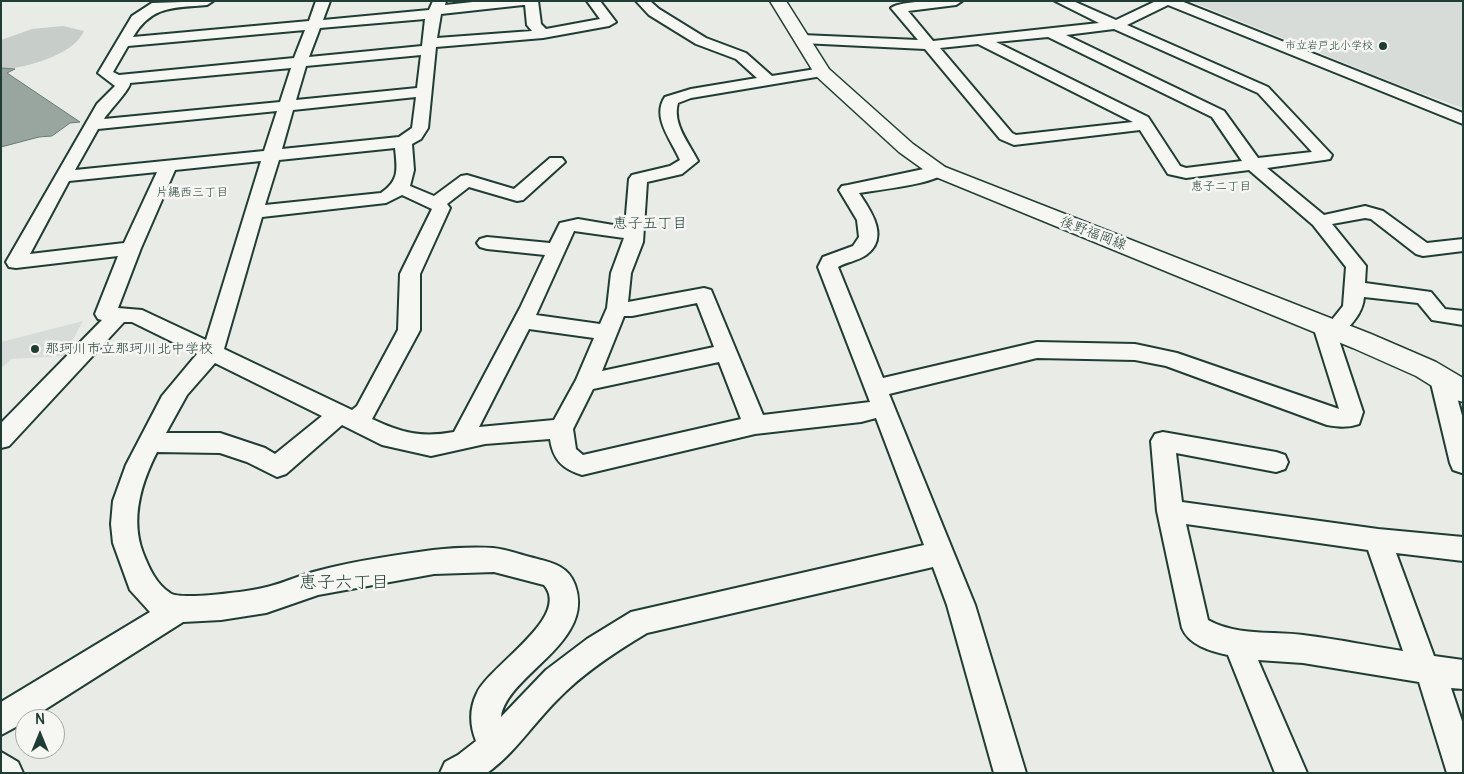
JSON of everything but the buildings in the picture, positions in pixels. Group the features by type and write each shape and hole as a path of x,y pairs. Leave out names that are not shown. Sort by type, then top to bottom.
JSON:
{"main road":[{"name":"後野福岡線","path":"778,1 822,72 906,148 938,171 1329,328 1426,369 1463,392"}],"street":[{"path":"131,248 16,262 105,104 124,85 105,73 137,19 158,6 207,1"},
{"path":"323,1 286,106 256,212 213,351 179,389 149,442 126,501 124,524 126,543 140,581 162,605 179,609 221,607 266,600 318,583 434,562 494,560 552,575 562,586 565,603 560,620 545,640 506,680 488,702 486,717 488,732 494,745"},
{"path":"123,42 314,25 437,9 523,1"},
{"path":"532,1 534,25 543,34"},
{"path":"114,80 300,62 543,34 609,22 593,1"},
{"path":"642,1 654,12 701,41 741,56 766,79"},
{"path":"956,1 898,8 1006,136 1014,140 1145,125"},
{"path":"980,40 1142,120 1174,170 1179,172 1186,173 1324,155 1263,90 1061,1"},
{"path":"802,39 931,45 980,40 1116,25 1168,1 1463,119"},
{"path":"63,176 403,142 419,133 429,46 437,9"},
{"path":"822,72 766,79 704,92 691,92 671,100 667,108 669,120 690,161 676,170 638,179 633,242 622,273 617,308 587,380 561,429 564,453 572,462 582,465 755,425 861,413 880,398 905,383 990,360 1037,350 1120,350 1151,354 1327,416 1342,419 1351,418 1329,328 1353,308 1356,266 1320,220 1254,165 1218,114 1050,32"},
{"path":"93,125 424,92"},
{"path":"256,212 386,198 400,188 405,178 408,165 403,153 403,142"},
{"path":"436,203 467,180 517,196 556,162"},
{"path":"168,166 131,248 105,314 135,315 213,351 347,418 390,438 408,443 431,446 485,435 561,429"},
{"path":"938,171 923,176 848,190 866,220 869,237 867,244 860,250 830,262 828,267 961,606 1010,773"},
{"path":"149,442 220,443 256,455 277,467 347,418 365,412 409,330 410,274 441,208 436,203 400,188"},
{"path":"1320,220 1365,212 1376,216 1423,250 1463,245"},
{"path":"464,439 466,429 523,321 567,227 578,225 633,234"},
{"path":"487,243 555,250"},
{"path":"1354,289 1424,297 1439,315 1463,318"},
{"path":"617,308 632,309 704,295 755,425"},
{"path":"1,439 119,315"},
{"path":"523,321 606,332"},
{"path":"587,380 595,381 727,352"},
{"path":"1441,379 1462,463"},
{"path":"1276,462 1163,441 1170,511 1196,628 1208,637 1237,644 1280,646 1463,675"},
{"path":"1170,511 1378,540 1463,549"},
{"path":"1378,540 1463,772"},
{"path":"456,773 466,770 494,745 556,680 619,634 641,621 939,554"},
{"path":"1,720 179,609"},
{"path":"1237,644 1291,773"},
{"path":"1,768 7,773"}],"shaded area":[{"name":"市立岩戸北小学校","path":"1190,1 1463,1 1463,108 1415,91"},
{"path":"63,26 84,31 78,40 59,54 35,63 1,70 1,40 32,29"},
{"path":"1,68 15,69 7,73 80,122 70,123 52,136 39,137 1,147"},
{"name":"那珂川市立那珂川北中学校","path":"83,321 64,356 12,359 1,368 1,342"}],"place":[{"name":"市立岩戸北小学校","path":"1383,46"},
{"name":"那珂川市立那珂川北中学校","path":"35,349"}],"district":[{"name":"恵子二丁目","path":"1221,187"},
{"name":"片縄西三丁目","path":"192,193"},
{"name":"恵子五丁目","path":"650,224"},
{"name":"恵子六丁目","path":"344,583"}]}
